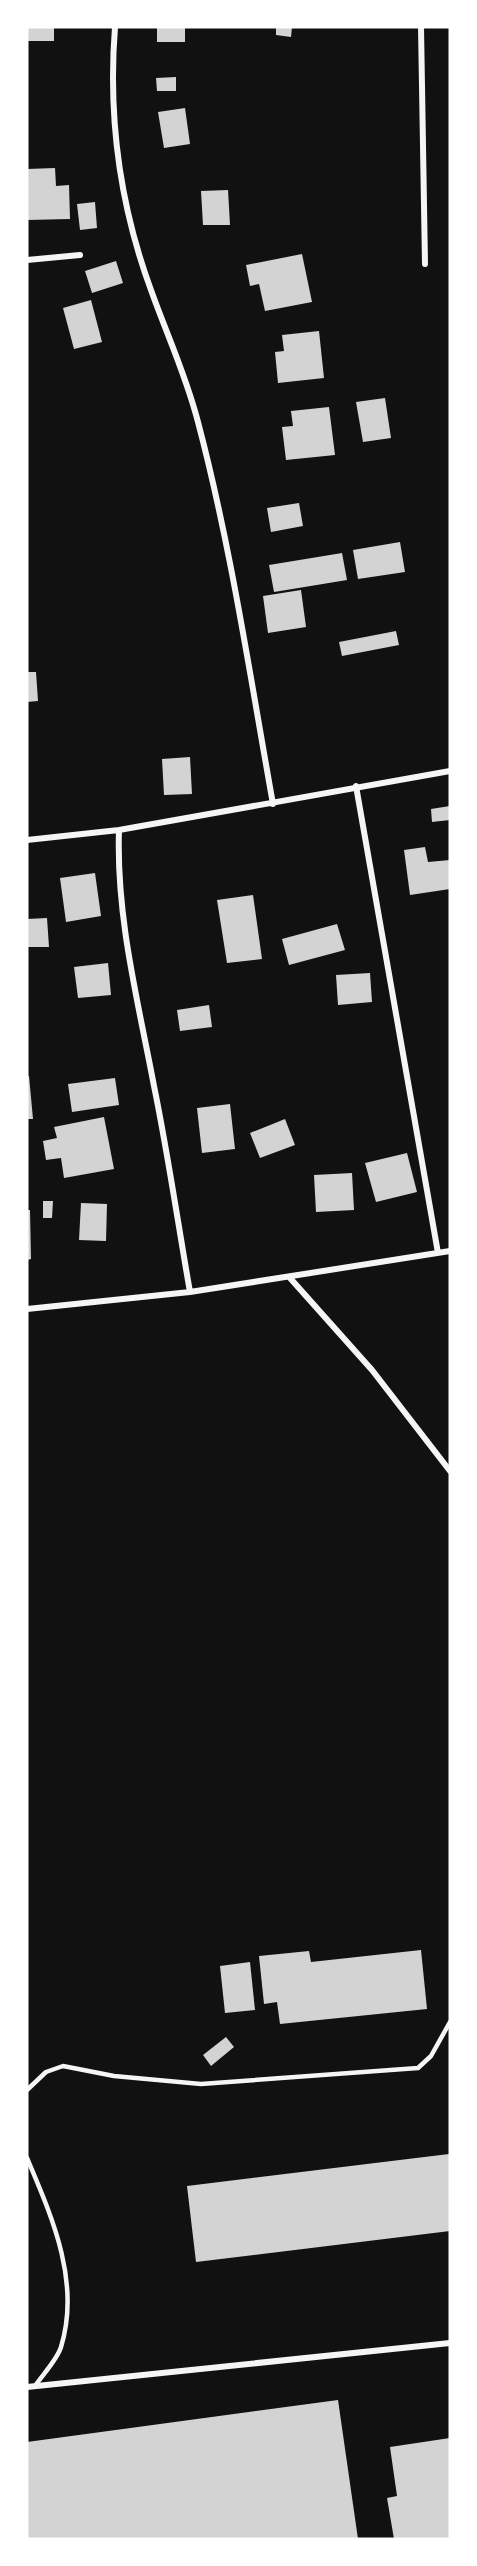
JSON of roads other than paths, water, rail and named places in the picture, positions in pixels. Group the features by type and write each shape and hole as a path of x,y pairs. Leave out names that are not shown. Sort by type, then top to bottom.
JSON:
{"street":[{"path":"115,27 113,54 117,162 135,242 151,290 186,376 220,504 273,804"},
{"path":"421,27 424,264"},
{"path":"27,260 80,255"},
{"path":"27,840 119,830 450,771"},
{"path":"356,786 438,1253"},
{"path":"119,830 118,864 125,940 161,1119 190,1292"},
{"path":"27,1309 190,1292 450,1251"},
{"path":"290,1278 372,1370 450,1471"},
{"path":"27,2387 450,2343"}],"lane":[{"path":"27,2090 46,2072 63,2066 114,2076 201,2084 418,2068 431,2056 450,2022"},
{"path":"27,2158 58,2236 69,2296 61,2349 35,2386"}]}
